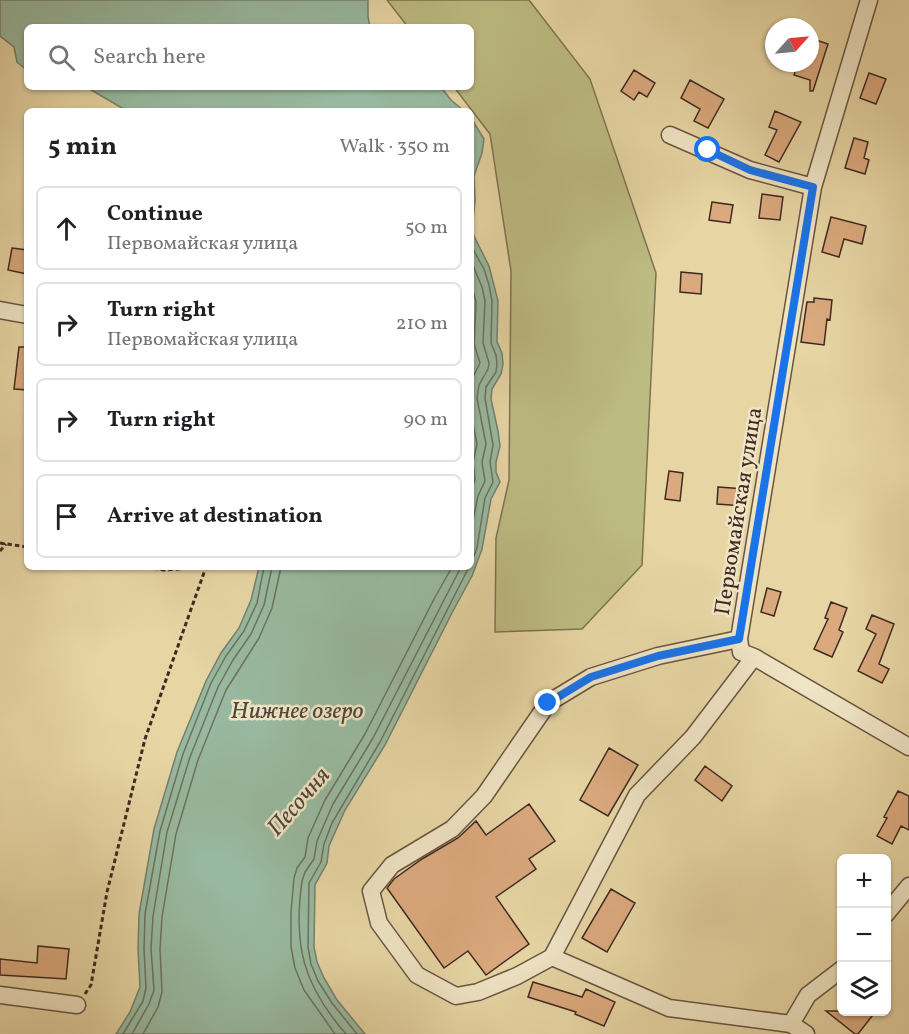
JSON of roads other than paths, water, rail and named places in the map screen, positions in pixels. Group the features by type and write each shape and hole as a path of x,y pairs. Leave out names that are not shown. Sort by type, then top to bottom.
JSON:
{"street":[{"name":"Первомайская улица","path":"869,0 813,187 739,639 741,652 754,657 909,747"},
{"path":"670,135 750,170 813,187"},
{"path":"0,310 24,314"},
{"path":"739,639 658,656 591,677 548,703 484,796 452,829 392,865 371,891 379,923 417,975 456,996 478,992 517,976 552,957 637,795 693,736 754,657"},
{"path":"891,908 909,886"},
{"path":"552,957 669,1008 791,1024 806,1034"},
{"path":"791,1024 808,995 837,973"},
{"path":"0,995 77,1005"}],"water":[{"path":"0,0 368,0 369,24 24,24 24,68 17,62 14,47 0,36"},
{"path":"91,90 443,90 460,108 122,108"},
{"name":"Нижнее озеро","path":"474,123 484,139 474,176"},
{"name":"Нижнее озеро","path":"474,236 489,266 498,301 497,342 502,353 503,364 501,374 492,389 491,399 500,446 496,472 500,482 491,499 482,549 472,576 385,745 345,810 329,846 327,863 315,885 314,947 317,962 337,1000 365,1034 116,1034 130,1012 140,987 139,914 154,829 177,752 206,681 221,653 239,628 251,600 258,570 474,570"}],"water label":[{"name":"Песочня","path":"298,801"}]}
